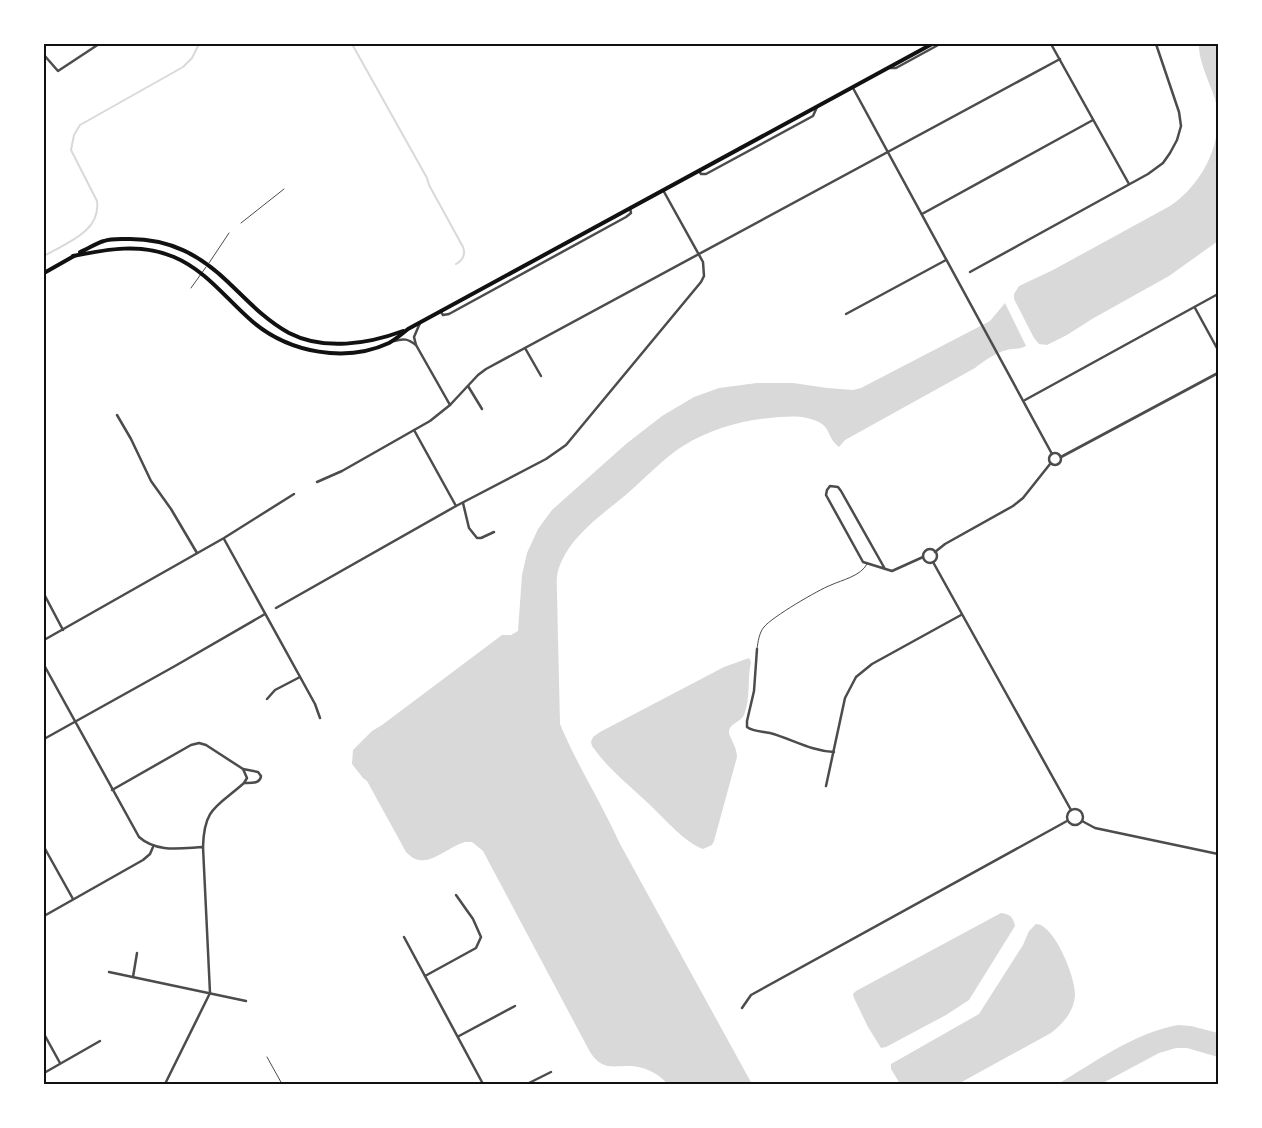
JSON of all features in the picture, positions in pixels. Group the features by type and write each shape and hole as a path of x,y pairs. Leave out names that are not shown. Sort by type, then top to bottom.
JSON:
{"main road":[{"path":"73,256 118,248 136,248 174,257 202,273 254,323 273,336 313,351 335,354 365,350 392,342 420,323 932,44"},
{"path":"44,273 104,241 139,239 169,244 188,252 228,281 250,303 278,326 298,336 331,344 352,344 380,339 408,330"}],"street":[{"path":"44,55 58,71 99,44"},
{"path":"888,68 896,68 940,44"},
{"path":"1051,44 1129,184"},
{"path":"970,272 1148,174 1163,163 1177,140 1181,126 1179,112 1156,44"},
{"path":"317,482 342,471 430,421 450,405 486,369 1060,59"},
{"path":"853,88 946,260 1025,400 1052,454"},
{"path":"922,214 1093,120"},
{"path":"276,608 456,506 546,459 566,445 704,276 704,268 698,253 663,190"},
{"path":"846,314 946,260"},
{"path":"1025,400 1218,294"},
{"path":"1195,308 1218,350"},
{"path":"420,323 414,336 416,345 450,405"},
{"path":"392,342 401,339 408,340 416,345"},
{"path":"525,348 541,376"},
{"path":"1061,457 1218,373"},
{"path":"468,386 482,409"},
{"path":"117,415 131,439 151,482 171,508 197,553"},
{"path":"414,430 456,506"},
{"path":"1052,454 1057,453 1061,457"},
{"path":"935,552 944,544 1013,506 1023,498 1050,464 1049,459 1052,454"},
{"path":"1050,464 1054,466 1060,464 1061,457"},
{"path":"885,569 841,491 838,487 830,486 826,495 829,502 863,562 868,563 885,569 892,571 923,557 927,550 935,552"},
{"path":"44,640 224,538 294,494"},
{"path":"463,503 469,528 477,538 494,532"},
{"path":"224,538 315,704 320,718"},
{"path":"932,562 936,558 935,552"},
{"path":"923,557 927,562 932,562"},
{"path":"932,562 1071,810"},
{"path":"44,594 63,630"},
{"path":"44,739 265,614"},
{"path":"826,786 845,698 856,677 872,664 962,615"},
{"path":"758,649 754,671 754,691 747,727 752,730 768,732 820,751 834,752"},
{"path":"44,665 139,837 153,847 170,849 203,847"},
{"path":"267,699 275,690 300,677"},
{"path":"112,790 191,745 199,743 206,745 243,769 256,772 261,776 257,782 244,783"},
{"path":"165,1084 210,992 203,847 204,830 210,812 244,783 246,776 243,769"},
{"path":"1067,821 1067,815 1071,810 1077,809 1081,811 1082,821"},
{"path":"1067,821 1074,825 1082,821"},
{"path":"742,1008 751,995 1067,821"},
{"path":"1082,821 1096,828 1218,854"},
{"path":"44,847 73,899"},
{"path":"44,916 143,860 150,854 153,847"},
{"path":"425,976 476,948 481,937 473,919 456,895"},
{"path":"404,937 483,1084"},
{"path":"133,977 137,953"},
{"path":"109,972 246,1001"},
{"path":"459,1037 515,1006"},
{"path":"44,1034 60,1064"},
{"path":"44,1073 100,1041"},
{"path":"527,1084 551,1072"}],"lane":[{"path":"241,223 284,189"},
{"path":"191,288 229,233"},
{"path":"758,649 759,638 763,628 770,621 830,585 843,581 865,569 868,563"},
{"path":"267,1057 282,1084"}],"shaded area":[{"path":"1199,44 1218,44 1218,114 1215,99 1200,57"},
{"path":"1218,114 1218,241 1169,276 1067,335 1047,345 1039,344 1014,299 1014,294 1019,286 1053,270 1170,206 1182,197 1202,173 1214,145"},
{"path":"1005,303 1026,346 994,355 975,368 845,440 839,447 834,443 828,430 821,423 816,420 798,417 747,421 703,435 669,456 597,518 578,537 563,559 557,576 560,724 619,842 752,1084 667,1084 655,1073 645,1069 634,1066 607,1066 598,1062 590,1052 483,851 472,842 465,842 427,860 413,858 406,852 367,781 352,764 353,750 372,731 502,635 511,635 518,631 522,575 527,553 538,529 552,510 626,444 662,416 694,397 719,388 757,383 793,383 853,390 861,388 990,321"},
{"path":"749,658 751,662 746,708 743,717 731,726 729,731 737,757 714,841 712,845 703,849 689,841 668,823 598,755 591,742 593,737 600,732 724,667"},
{"path":"1001,913 1011,917 1015,926 969,1000 946,1015 881,1048 868,1027 853,994"},
{"path":"1036,924 1043,926 1057,942 1072,977 1074,1001 1064,1021 1051,1033 958,1084 900,1084 891,1069 891,1064 979,1014 1023,945 1029,931"},
{"path":"1178,1025 1191,1026 1218,1033 1218,1057 1187,1048 1176,1048 1159,1053 1101,1084 1058,1084 1130,1041 1146,1034"}],"waterway":[{"path":"44,256 88,229 94,221 97,212 97,201 71,150 74,135 80,125 183,67 192,58 199,44"},
{"path":"352,44 427,178 463,247 463,257 456,264"}]}
